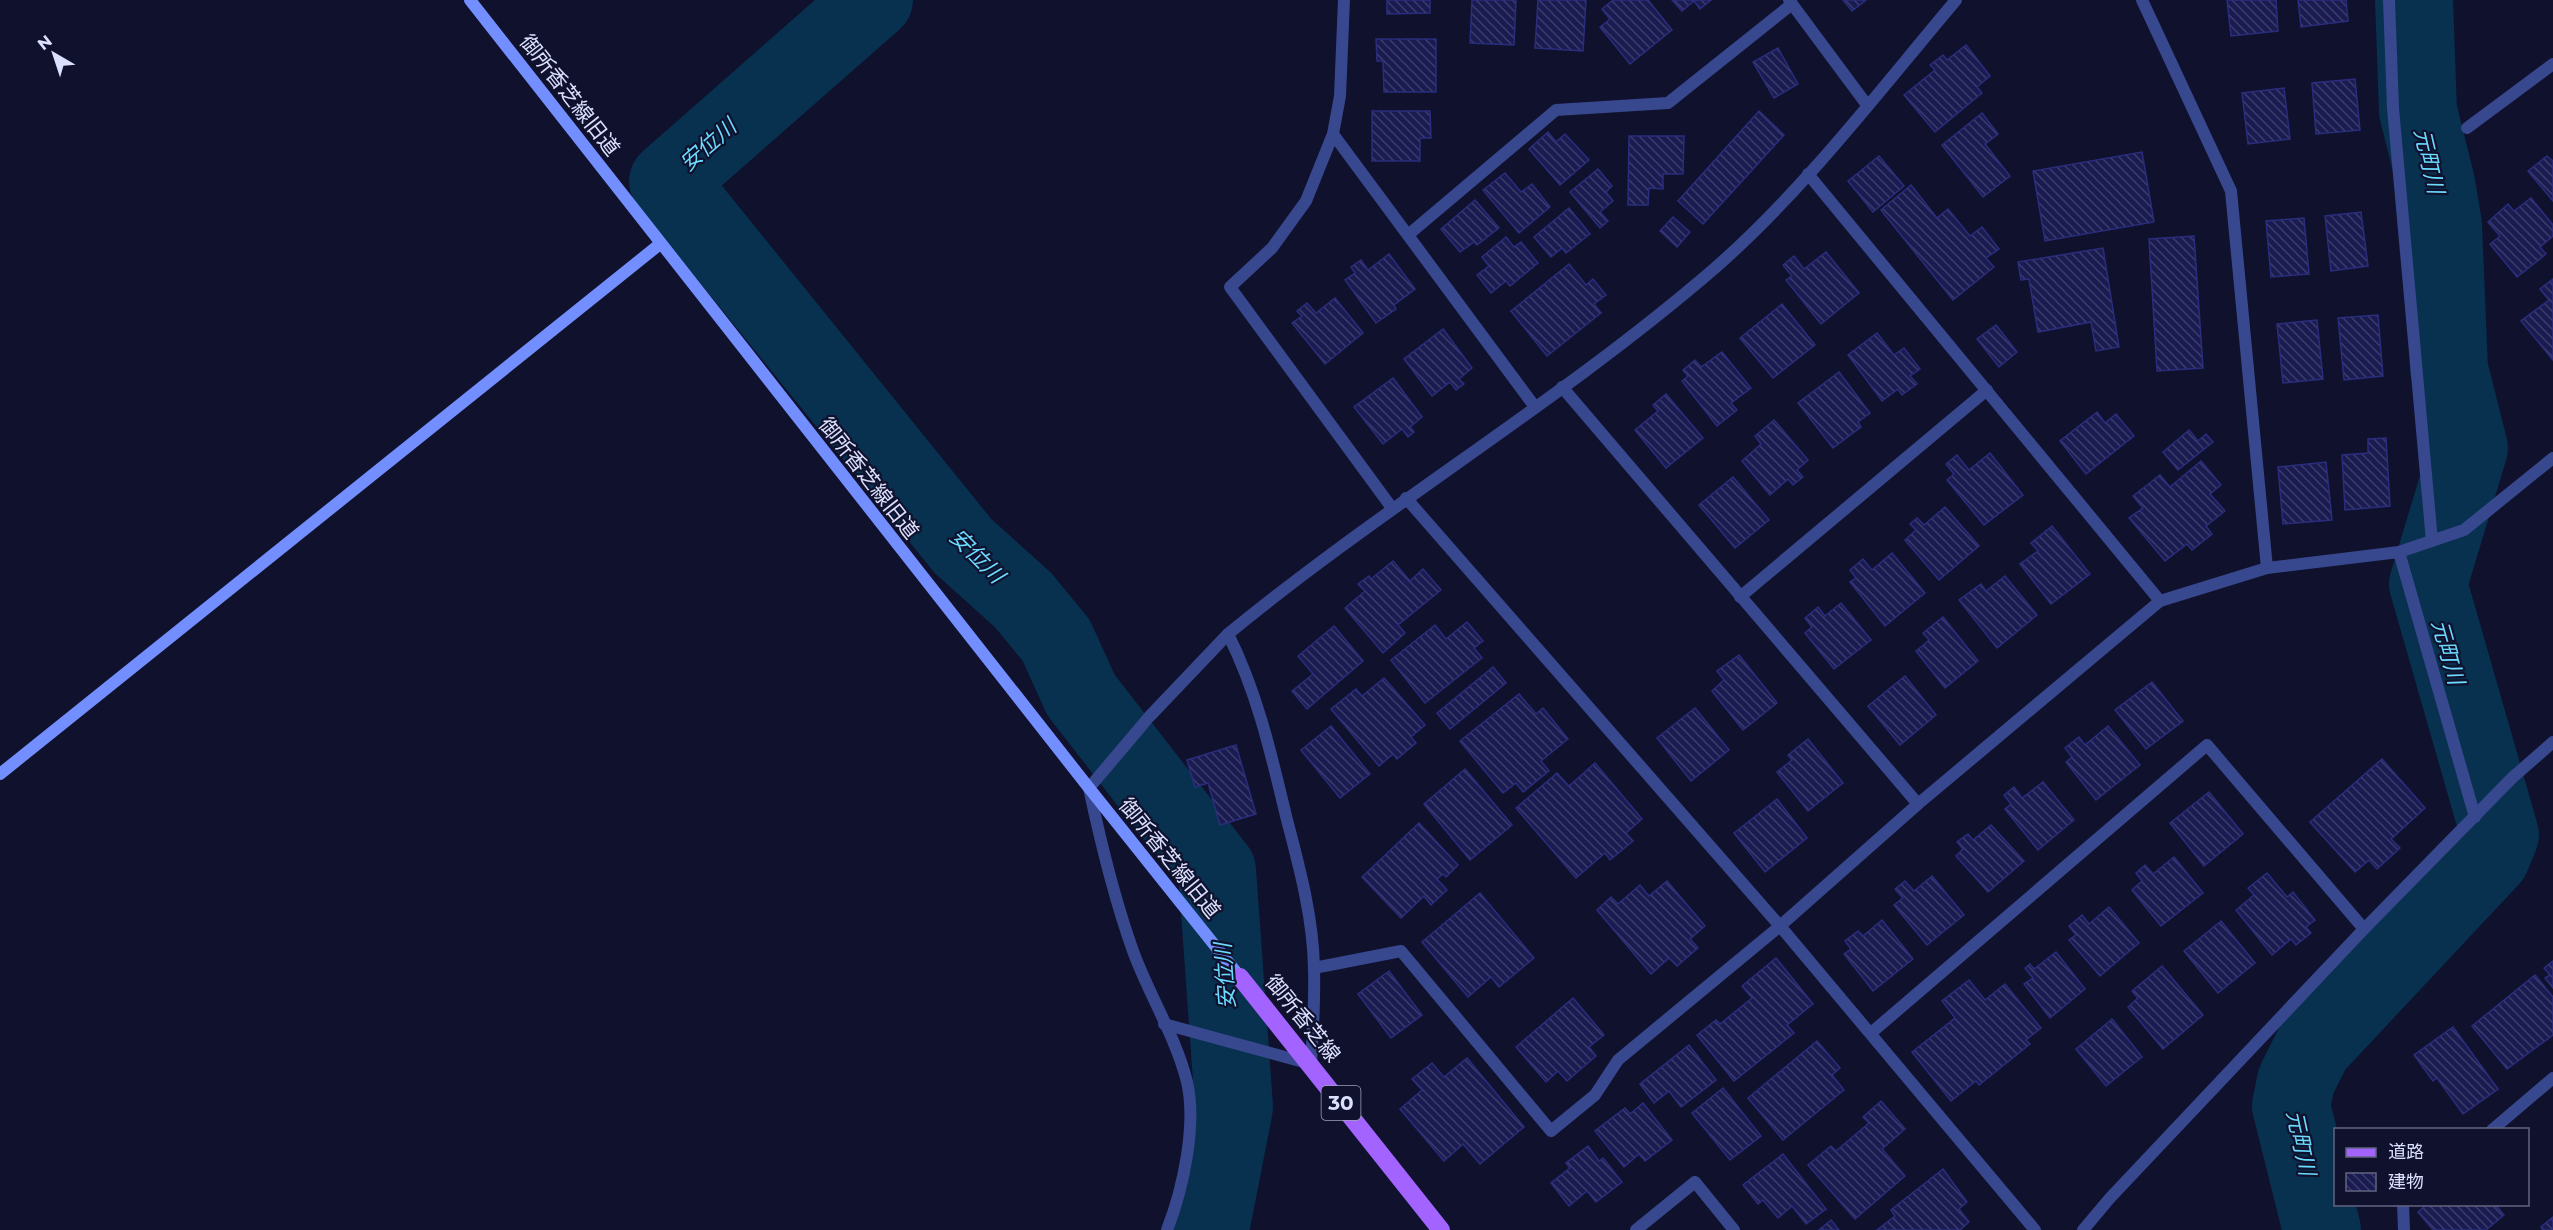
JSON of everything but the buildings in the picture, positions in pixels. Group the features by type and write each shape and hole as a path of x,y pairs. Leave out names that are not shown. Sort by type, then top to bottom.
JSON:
{"main road":[{"name":"御所香芝線","path":"1240,976 1441,1230"}],"street":[{"name":"御所香芝線旧道","path":"470,0 1089,788 1240,976"},
{"path":"1344,0 1340,96 1333,134 1305,201 1272,248 1230,287 1392,508"},
{"path":"1167,1230 1177,1205 1191,1109 1186,1082 1134,952 1107,870 1089,788 1149,717 1228,634 1291,582 1648,323 1716,267 1808,174 1956,0"},
{"path":"2142,0 2231,191 2266,568"},
{"path":"2389,0 2393,108 2432,541"},
{"path":"1408,235 1556,110 1668,104 1791,2 1868,105"},
{"path":"2468,128 2553,64"},
{"path":"1333,134 1534,407"},
{"path":"1808,174 2160,601"},
{"path":"0,774 660,244"},
{"path":"1562,387 1918,804"},
{"path":"1740,597 1987,390"},
{"path":"1314,968 1401,951 1551,1131 1595,1095 1618,1060 1780,926 1918,804 2160,601 2266,568 2399,552 2464,530 2553,458"},
{"path":"1406,498 1780,926 2035,1230"},
{"path":"2399,552 2475,817"},
{"path":"1164,1024 1311,1064 1314,968 1303,883 1260,708 1245,667 1228,634"},
{"path":"2083,1230 2110,1198 2364,929 2512,778 2553,742"},
{"path":"1871,1034 2207,745 2364,929"},
{"path":"2494,1128 2553,1078"},
{"path":"1636,1230 1695,1182 1734,1230"},
{"path":"2403,1206 2404,1230"}],"waterway":[{"name":"安位川","path":"874,0 668,181 963,546 1023,600 1056,640 1081,695 1217,870 1234,1107 1210,1230"},
{"name":"元町川","path":"2322,1230 2291,1106 2296,1081 2313,1047 2491,857 2500,835 2428,584 2469,448 2449,369 2443,225 2436,183 2418,111 2414,0"}]}
